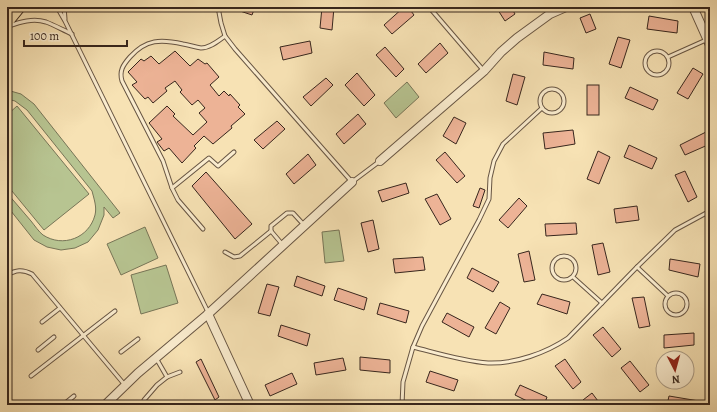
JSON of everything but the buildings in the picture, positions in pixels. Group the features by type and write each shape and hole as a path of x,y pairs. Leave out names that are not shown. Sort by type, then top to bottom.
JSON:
{"main road":[{"path":"7,23 20,7"}],"street":[{"path":"380,161 484,71 516,38 550,14 566,7"},
{"path":"693,7 709,42"},
{"path":"105,405 138,373 208,314 352,182"},
{"path":"208,314 250,405"}],"lane":[{"path":"57,7 72,34 208,314"},
{"path":"64,7 65,21"},
{"path":"218,7 225,36 352,182 380,161"},
{"path":"429,7 484,71"},
{"path":"7,27 31,20 45,22 72,34"},
{"path":"203,229 178,200 172,188 163,161 122,81 120,74 122,67 133,54 140,48 155,41 170,41 202,48 214,44 225,36"},
{"path":"668,57 709,42"},
{"path":"654,51 660,51 668,57 668,68 662,74 652,73 646,66 647,57 654,51"},
{"path":"555,89 563,96 564,104 558,112 547,112 542,108 540,99 542,94 546,91 555,89"},
{"path":"402,405 403,382 413,347 422,326 489,199 490,178 494,161 502,144 542,108"},
{"path":"172,188 209,158 218,166 234,152"},
{"path":"413,347 474,361 498,363 536,354 560,344 568,338 675,230 710,211"},
{"path":"224,252 234,256 240,256 271,231 271,226 288,212 293,213 304,225"},
{"path":"271,231 283,245"},
{"path":"563,256 568,256 572,259 575,263 576,269 573,276 567,280 558,278 553,270 555,261 563,256"},
{"path":"637,267 668,296"},
{"path":"7,275 20,270 32,274 125,386"},
{"path":"573,276 602,303"},
{"path":"677,292 685,297 687,306 684,312 676,316 665,310 665,300 668,296 677,292"},
{"path":"42,322 60,308"},
{"path":"31,376 115,311"},
{"path":"38,350 54,337"},
{"path":"121,352 138,339"},
{"path":"156,358 167,377"},
{"path":"144,400 157,384 167,377 180,372"},
{"path":"62,405 74,396"}],"green space":[{"path":"407,82 419,97 396,118 384,103"},
{"path":"7,90 21,94 34,104 120,213 113,218 104,207 104,215 98,230 88,242 75,248 61,250 47,247 34,240 7,206 7,193 43,235 59,241 81,235 92,223 96,212 92,191 27,110 15,101 7,99"},
{"path":"17,106 89,194 44,230 7,185 7,115"},
{"path":"145,227 158,258 121,275 107,244"},
{"path":"339,230 344,261 325,263 322,232"},
{"path":"166,265 178,303 141,314 131,275"}]}
